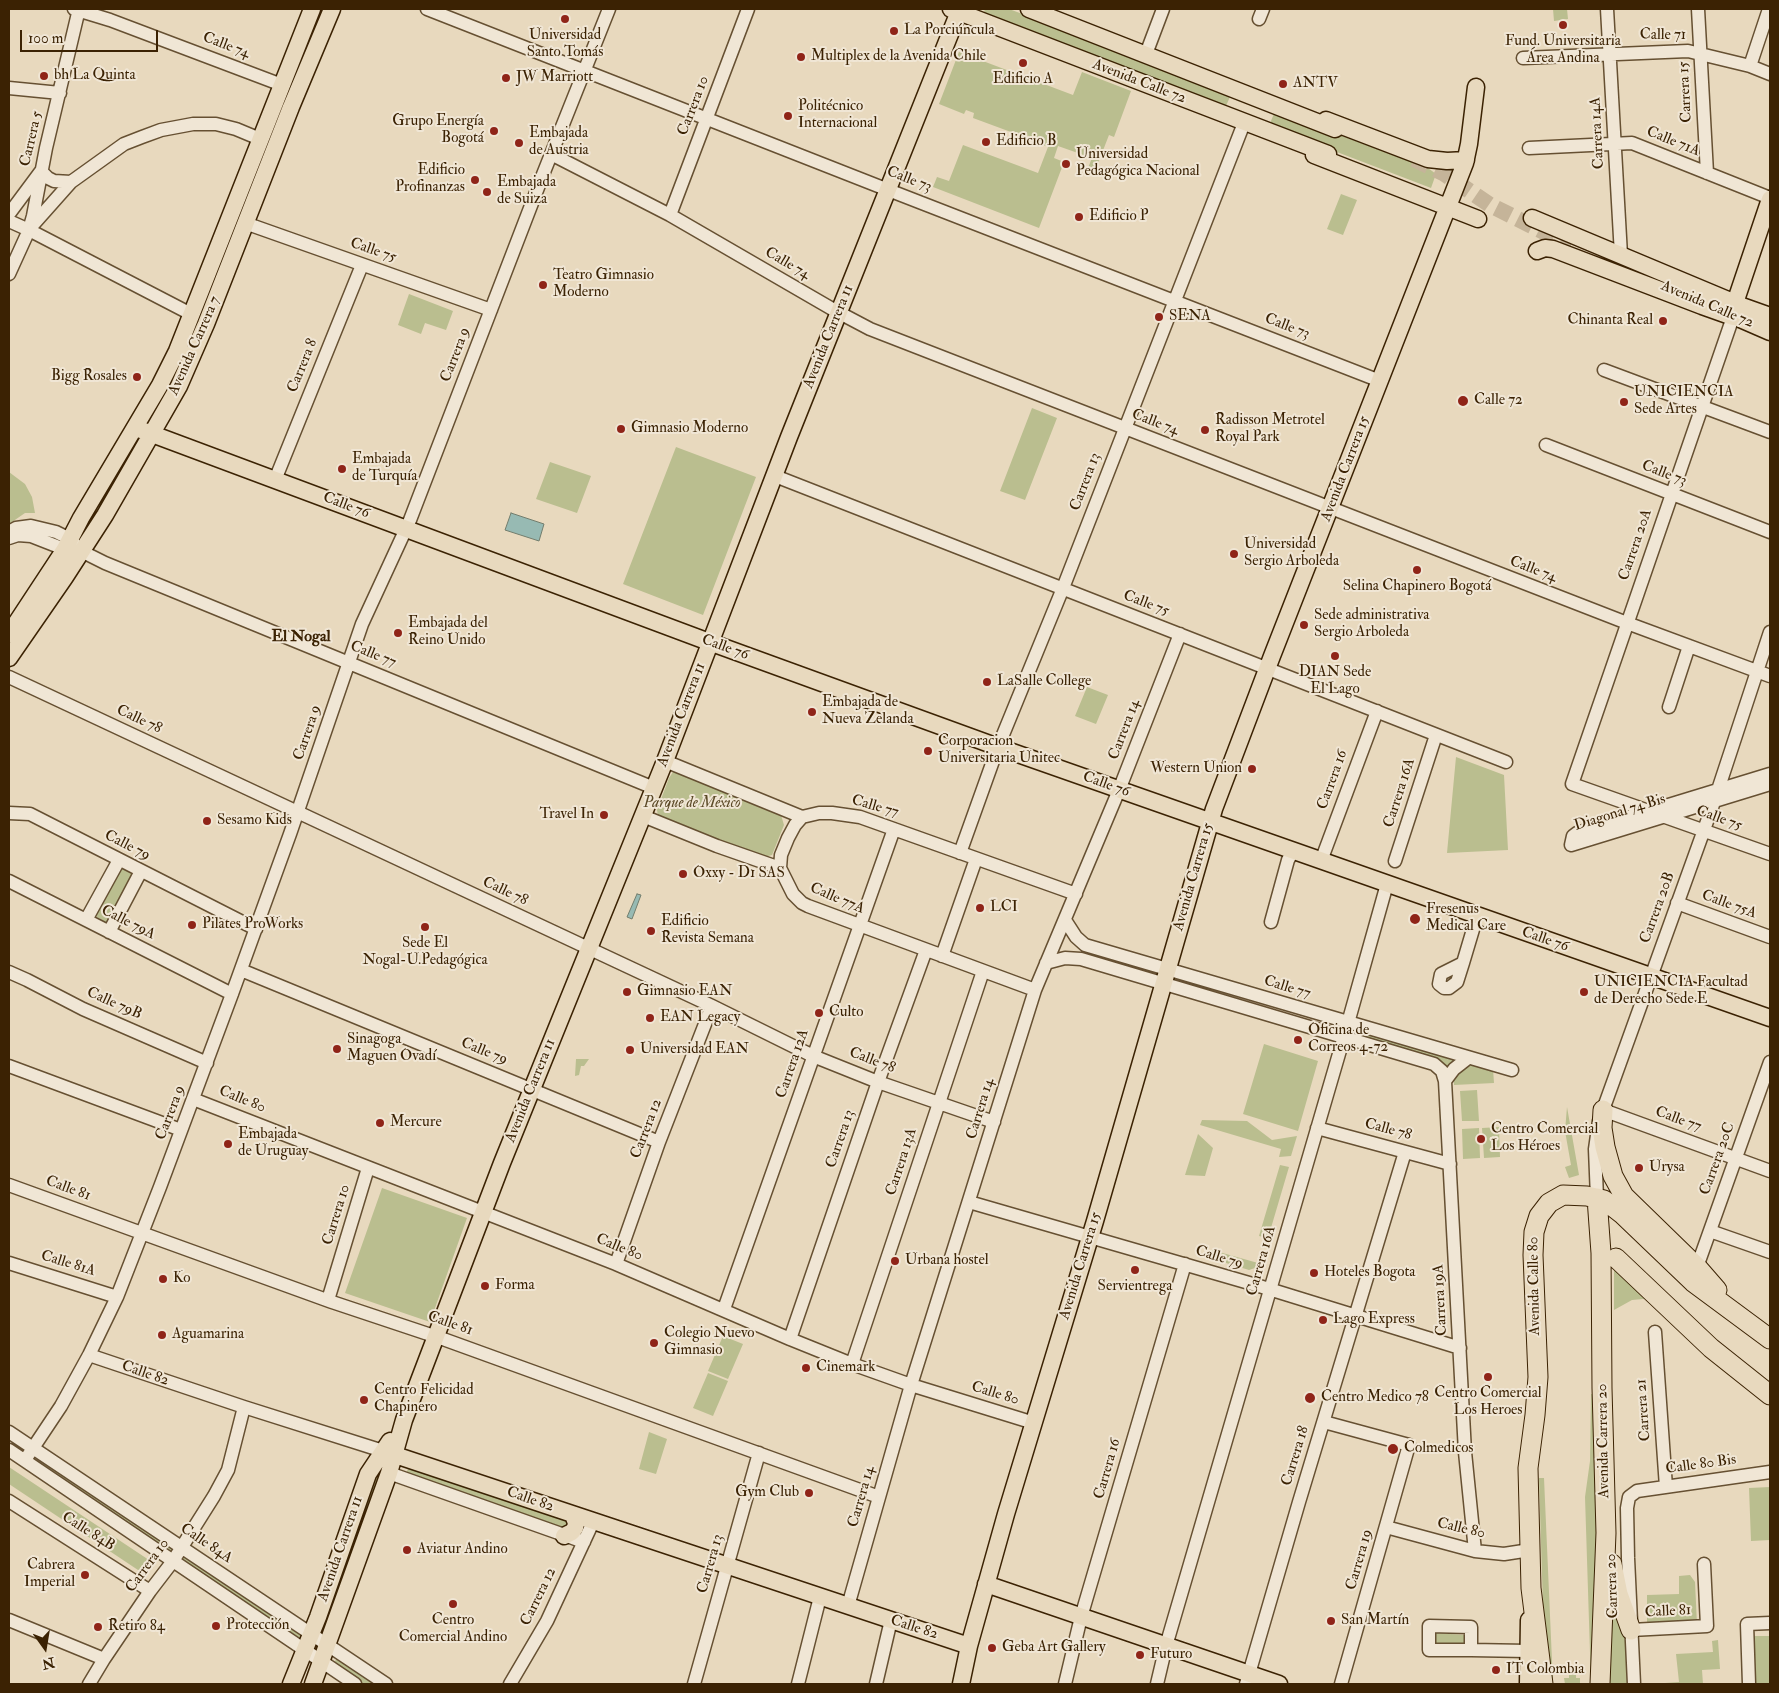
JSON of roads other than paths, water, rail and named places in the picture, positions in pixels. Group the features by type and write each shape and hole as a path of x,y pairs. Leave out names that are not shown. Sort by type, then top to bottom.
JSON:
{"highway":[{"path":"1603,1110 1604,1147 1613,1176 1624,1196 1697,1267 1742,1316"},
{"name":"Avenida Calle 80","path":"1530,1550 1528,1468 1538,1377 1533,1255 1534,1232 1539,1216 1549,1203 1558,1197 1575,1195 1598,1198 1616,1209 1693,1282 1742,1316 1770,1339"},
{"name":"Avenida Carrera 20","path":"1598,1198 1602,1253 1602,1388 1606,1533 1600,1684"},
{"path":"1616,1258 1711,1348 1770,1395"},
{"path":"1606,1533 1618,1594 1631,1630"},
{"path":"1530,1550 1531,1588 1542,1684"}],"main road":[{"name":"Avenida Carrera 7","path":"9,658 72,546 81,518 136,428 172,360 312,9"},
{"name":"Avenida Carrera 7","path":"9,634 152,434 179,386 192,360 290,107 332,9"},
{"name":"Avenida Calle 72","path":"1030,9 1334,129"},
{"name":"Avenida Calle 72","path":"956,10 1328,154"},
{"name":"Avenida Carrera 11","path":"291,1684 311,1634 368,1474 389,1453 404,1420 532,1090 665,761 888,190 956,10"},
{"name":"Avenida Carrera 15","path":"961,1684 986,1584 1090,1237 1210,822 1224,779 1466,160 1476,87"},
{"path":"1254,96 1289,106 1428,159 1466,160"},
{"path":"1244,123 1279,141 1478,219"},
{"path":"1734,310 1770,199"},
{"path":"1532,218 1621,255 1734,310"},
{"path":"1537,251 1553,248 1702,306 1734,310"},
{"name":"Avenida Calle 72","path":"1645,276 1704,303 1770,316"},
{"name":"Avenida Calle 72","path":"1734,310 1770,332"},
{"name":"Calle 76","path":"136,428 998,747 1770,1018"},
{"name":"Avenida Carrera 11","path":"313,1684 389,1473 389,1453"},
{"name":"Calle 82","path":"389,1453 969,1646"},
{"path":"564,1536 575,1528 576,1523 573,1515"},
{"path":"986,1584 1166,1646 1247,1679 1279,1684"},
{"path":"1528,1684 1531,1588"}],"street":[{"name":"Calle 74","path":"77,9 282,85"},
{"name":"Carrera 5","path":"9,274 29,230 77,9"},
{"name":"Calle 73","path":"427,9 1380,381"},
{"name":"Carrera 9","path":"25,1460 54,1418 89,1355 117,1297 143,1233 298,813 370,604 406,529 550,154 609,9"},
{"name":"Carrera 10","path":"670,215 748,9"},
{"path":"1146,54 1163,9"},
{"name":"Carrera 14A","path":"1608,9 1621,255"},
{"name":"Carrera 15","path":"1698,9 1707,173"},
{"path":"1750,66 1769,9"},
{"name":"Calle 71","path":"1523,58 1688,51 1750,66 1770,74"},
{"path":"9,88 60,93"},
{"name":"Carrera 13","path":"960,853 998,747 1063,588 1244,123"},
{"path":"29,230 71,182 124,144 161,130 193,124 216,124 236,129 260,139"},
{"name":"Calle 71A","path":"1529,148 1615,144 1636,145 1770,199"},
{"name":"Calle 74","path":"550,154 670,215 870,329 1627,624 1770,676"},
{"path":"9,214 41,171 54,181 71,182"},
{"path":"9,222 29,230 191,314"},
{"name":"Calle 75","path":"245,223 491,310"},
{"name":"Carrera 8","path":"275,480 362,265"},
{"name":"Carrera 20A","path":"1572,784 1734,310"},
{"path":"1604,370 1770,432"},
{"name":"Calle 73","path":"1546,445 1770,532"},
{"name":"Calle 75","path":"775,476 1506,762"},
{"name":"Calle 77","path":"9,532 16,528 30,526 56,532 72,546"},
{"name":"Calle 77","path":"9,538 18,534 72,546 105,563 654,788"},
{"name":"Carrera 20B","path":"1598,1198 1596,1141 1603,1110 1714,802 1770,632"},
{"name":"Carrera 14","path":"848,1606 911,1384 1035,990 1119,790 1180,634"},
{"path":"1669,707 1689,646"},
{"name":"Calle 78","path":"9,678 588,950 712,1006 813,1056 878,1082 994,1122"},
{"name":"Carrera 16","path":"1321,861 1376,711"},
{"name":"Carrera 16A","path":"1394,861 1436,735"},
{"path":"643,816 717,846 780,868 781,855 788,838 802,817 665,761"},
{"name":"Diagonal 74 Bis","path":"1770,774 1577,833 1573,836 1571,845 1770,784"},
{"name":"Calle 75","path":"1572,784 1770,854"},
{"name":"Calle 79","path":"9,813 30,814 256,929"},
{"name":"Calle 77","path":"802,817 819,813 860,817 1076,894"},
{"name":"Carrera 12A","path":"724,1309 894,829"},
{"path":"1271,922 1288,860 1293,851"},
{"path":"942,956 976,858"},
{"path":"86,920 119,860"},
{"name":"Calle 77A","path":"780,868 788,887 802,903 859,926 1035,990"},
{"path":"109,932 141,871"},
{"name":"Calle 79A","path":"9,881 232,994"},
{"name":"Carrera 16A","path":"1156,1684 1387,884"},
{"name":"Calle 75A","path":"1677,904 1770,937"},
{"path":"1463,963 1477,916"},
{"name":"Calle 77","path":"1065,920 1076,937 1085,945 1165,977 1344,1038 1434,1064 1442,1070 1445,1081"},
{"name":"Carrera 13","path":"790,1339 878,1082 926,950"},
{"name":"Calle 77","path":"1046,963 1065,958 1081,959 1165,977 1348,1023 1512,1070"},
{"name":"Calle 79","path":"241,970 659,1142"},
{"name":"Carrera 13A","path":"852,1364 983,971"},
{"name":"Calle 79B","path":"9,972 83,1009 207,1062"},
{"name":"Carrera 12","path":"616,1264 659,1142 712,1006"},
{"path":"1445,1081 1454,1069 1468,1058"},
{"name":"Carrera 20C","path":"1697,1267 1736,1158 1765,1092 1770,1062"},
{"path":"9,1066 181,1130"},
{"name":"Carrera 19A","path":"1445,1081 1465,1452 1476,1551"},
{"name":"Calle 80","path":"193,1099 616,1264 852,1364 1034,1423"},
{"name":"Calle 77","path":"1603,1110 1770,1171"},
{"name":"Calle 78","path":"1318,1128 1450,1164"},
{"name":"Carrera 18","path":"1247,1679 1405,1152"},
{"name":"Carrera 10","path":"330,1301 371,1169"},
{"name":"Calle 81","path":"9,1185 330,1301 436,1336 879,1497"},
{"name":"Calle 79","path":"969,1202 1185,1264 1460,1348"},
{"path":"1710,1231 1770,1252"},
{"name":"Calle 81A","path":"9,1263 117,1297"},
{"name":"Carrera 16","path":"1065,1684 1081,1617 1185,1264"},
{"name":"Carrera 21","path":"1655,1332 1666,1487"},
{"name":"Calle 82","path":"89,1355 389,1453"},
{"name":"Carrera 10","path":"89,1684 150,1591 182,1548 214,1496 228,1470 244,1407"},
{"name":"Carrera 19","path":"1324,1422 1409,1445 1341,1684"},
{"name":"Calle 84A","path":"9,1432 386,1684"},
{"path":"9,1450 355,1684"},
{"name":"Carrera 13","path":"694,1684 760,1453"},
{"name":"Calle 80 Bis","path":"1636,1491 1770,1472"},
{"name":"Calle 82","path":"389,1473 584,1542"},
{"name":"Carrera 20","path":"1634,1684 1627,1508 1629,1497 1636,1491"},
{"name":"Calle 84B","path":"9,1501 150,1591"},
{"name":"Carrera 12","path":"510,1684 547,1620 593,1522"},
{"name":"Calle 80","path":"1386,1527 1476,1551 1504,1554 1530,1550"},
{"name":"Calle 81","path":"1631,1630 1707,1626 1704,1564"},
{"path":"798,1684 820,1597"},
{"path":"9,1620 104,1659"},
{"path":"876,1684 892,1620"},
{"path":"1749,1684 1747,1624 1770,1623"},
{"path":"1471,1650 1528,1651"}],"water":[{"path":"511,513 544,524 539,541 505,530"},
{"path":"637,894 641,895 632,919 627,917"}],"tunnel":[{"path":"1414,159 1443,173 1490,205 1548,234 1572,243"}],"place":[{"name":"Universidad Santo Tomás","path":"565,19"},
{"name":"Fund. Universitaria Área Andina","path":"1563,25"},
{"name":"La Porciúncula","path":"894,31"},
{"name":"Multiplex de la Avenida Chile","path":"801,57"},
{"name":"Edificio A","path":"1023,63"},
{"name":"bh La Quinta","path":"44,76"},
{"name":"JW Marriott","path":"506,78"},
{"name":"ANTV","path":"1283,84"},
{"name":"Politécnico Internacional","path":"788,116"},
{"name":"Grupo Energía Bogotá","path":"494,131"},
{"name":"Edificio B","path":"986,142"},
{"name":"Embajada de Austria","path":"519,143"},
{"name":"Universidad Pedagógica Nacional","path":"1066,164"},
{"name":"Edificio Profinanzas","path":"475,180"},
{"name":"Embajada de Suiza","path":"487,192"},
{"name":"Edificio P","path":"1079,217"},
{"name":"Teatro Gimnasio Moderno","path":"543,285"},
{"name":"SENA","path":"1159,317"},
{"name":"Chinanta Real","path":"1663,321"},
{"name":"Bigg Rosales","path":"137,377"},
{"name":"Calle 72","path":"1463,401"},
{"name":"UNICIENCIA Sede Artes","path":"1624,402"},
{"name":"Gimnasio Moderno","path":"621,429"},
{"name":"Radisson Metrotel Royal Park","path":"1205,430"},
{"name":"Embajada de Turquía","path":"342,469"},
{"name":"Universidad Sergio Arboleda","path":"1234,554"},
{"name":"Selina Chapinero Bogotá","path":"1417,570"},
{"name":"Sede administrativa Sergio Arboleda","path":"1304,625"},
{"name":"Embajada del Reino Unido","path":"398,633"},
{"name":"DIAN Sede El Lago","path":"1335,656"},
{"name":"LaSalle College","path":"987,682"},
{"name":"Embajada de Nueva Zelanda","path":"812,712"},
{"name":"Corporacion Universitaria Unitec","path":"928,751"},
{"name":"Western Union","path":"1252,769"},
{"name":"Travel In","path":"604,815"},
{"name":"Sesamo Kids","path":"207,821"},
{"name":"Oxxy - D1 SAS","path":"683,874"},
{"name":"LCI","path":"980,908"},
{"name":"Fresenus Medical Care","path":"1415,919"},
{"name":"Pilates ProWorks","path":"192,925"},
{"name":"Sede El Nogal-U.Pedagógica","path":"425,927"},
{"name":"Edificio Revista Semana","path":"651,931"},
{"name":"Gimnasio EAN","path":"627,992"},
{"name":"UNICIENCIA Facultad de Derecho Sede E","path":"1584,992"},
{"name":"Culto","path":"819,1013"},
{"name":"EAN Legacy","path":"650,1018"},
{"name":"Oficina de Correos 4-72","path":"1298,1040"},
{"name":"Sinagoga Maguen Ovadí","path":"337,1049"},
{"name":"Universidad EAN","path":"630,1050"},
{"name":"Mercure","path":"380,1123"},
{"name":"Centro Comercial Los Héroes","path":"1481,1139"},
{"name":"Embajada de Uruguay","path":"228,1144"},
{"name":"Urysa","path":"1639,1168"},
{"name":"Urbana hostel","path":"895,1261"},
{"name":"Servientrega","path":"1135,1270"},
{"name":"Hoteles Bogota","path":"1314,1273"},
{"name":"Ko","path":"163,1279"},
{"name":"Forma","path":"485,1286"},
{"name":"Lago Express","path":"1323,1320"},
{"name":"Aguamarina","path":"162,1335"},
{"name":"Colegio Nuevo Gimnasio","path":"654,1343"},
{"name":"Cinemark","path":"806,1368"},
{"name":"Centro Comercial Los Heroes","path":"1488,1377"},
{"name":"Centro Medico 78","path":"1310,1398"},
{"name":"Centro Felicidad Chapinero","path":"364,1400"},
{"name":"Colmedicos","path":"1393,1449"},
{"name":"Gym Club","path":"809,1493"},
{"name":"Aviatur Andino","path":"407,1550"},
{"name":"Cabrera Imperial","path":"85,1575"},
{"name":"Centro Comercial Andino","path":"453,1604"},
{"name":"San Martín","path":"1331,1621"},
{"name":"Protección","path":"216,1626"},
{"name":"Retiro 84","path":"98,1627"},
{"name":"Geba Art Gallery","path":"992,1648"},
{"name":"Futuro","path":"1140,1655"},
{"name":"IT Colombia","path":"1496,1670"}],"district":[{"name":"El Nogal","path":"301,638"}],"park label":[{"name":"Parque de México","path":"692,804"}]}
